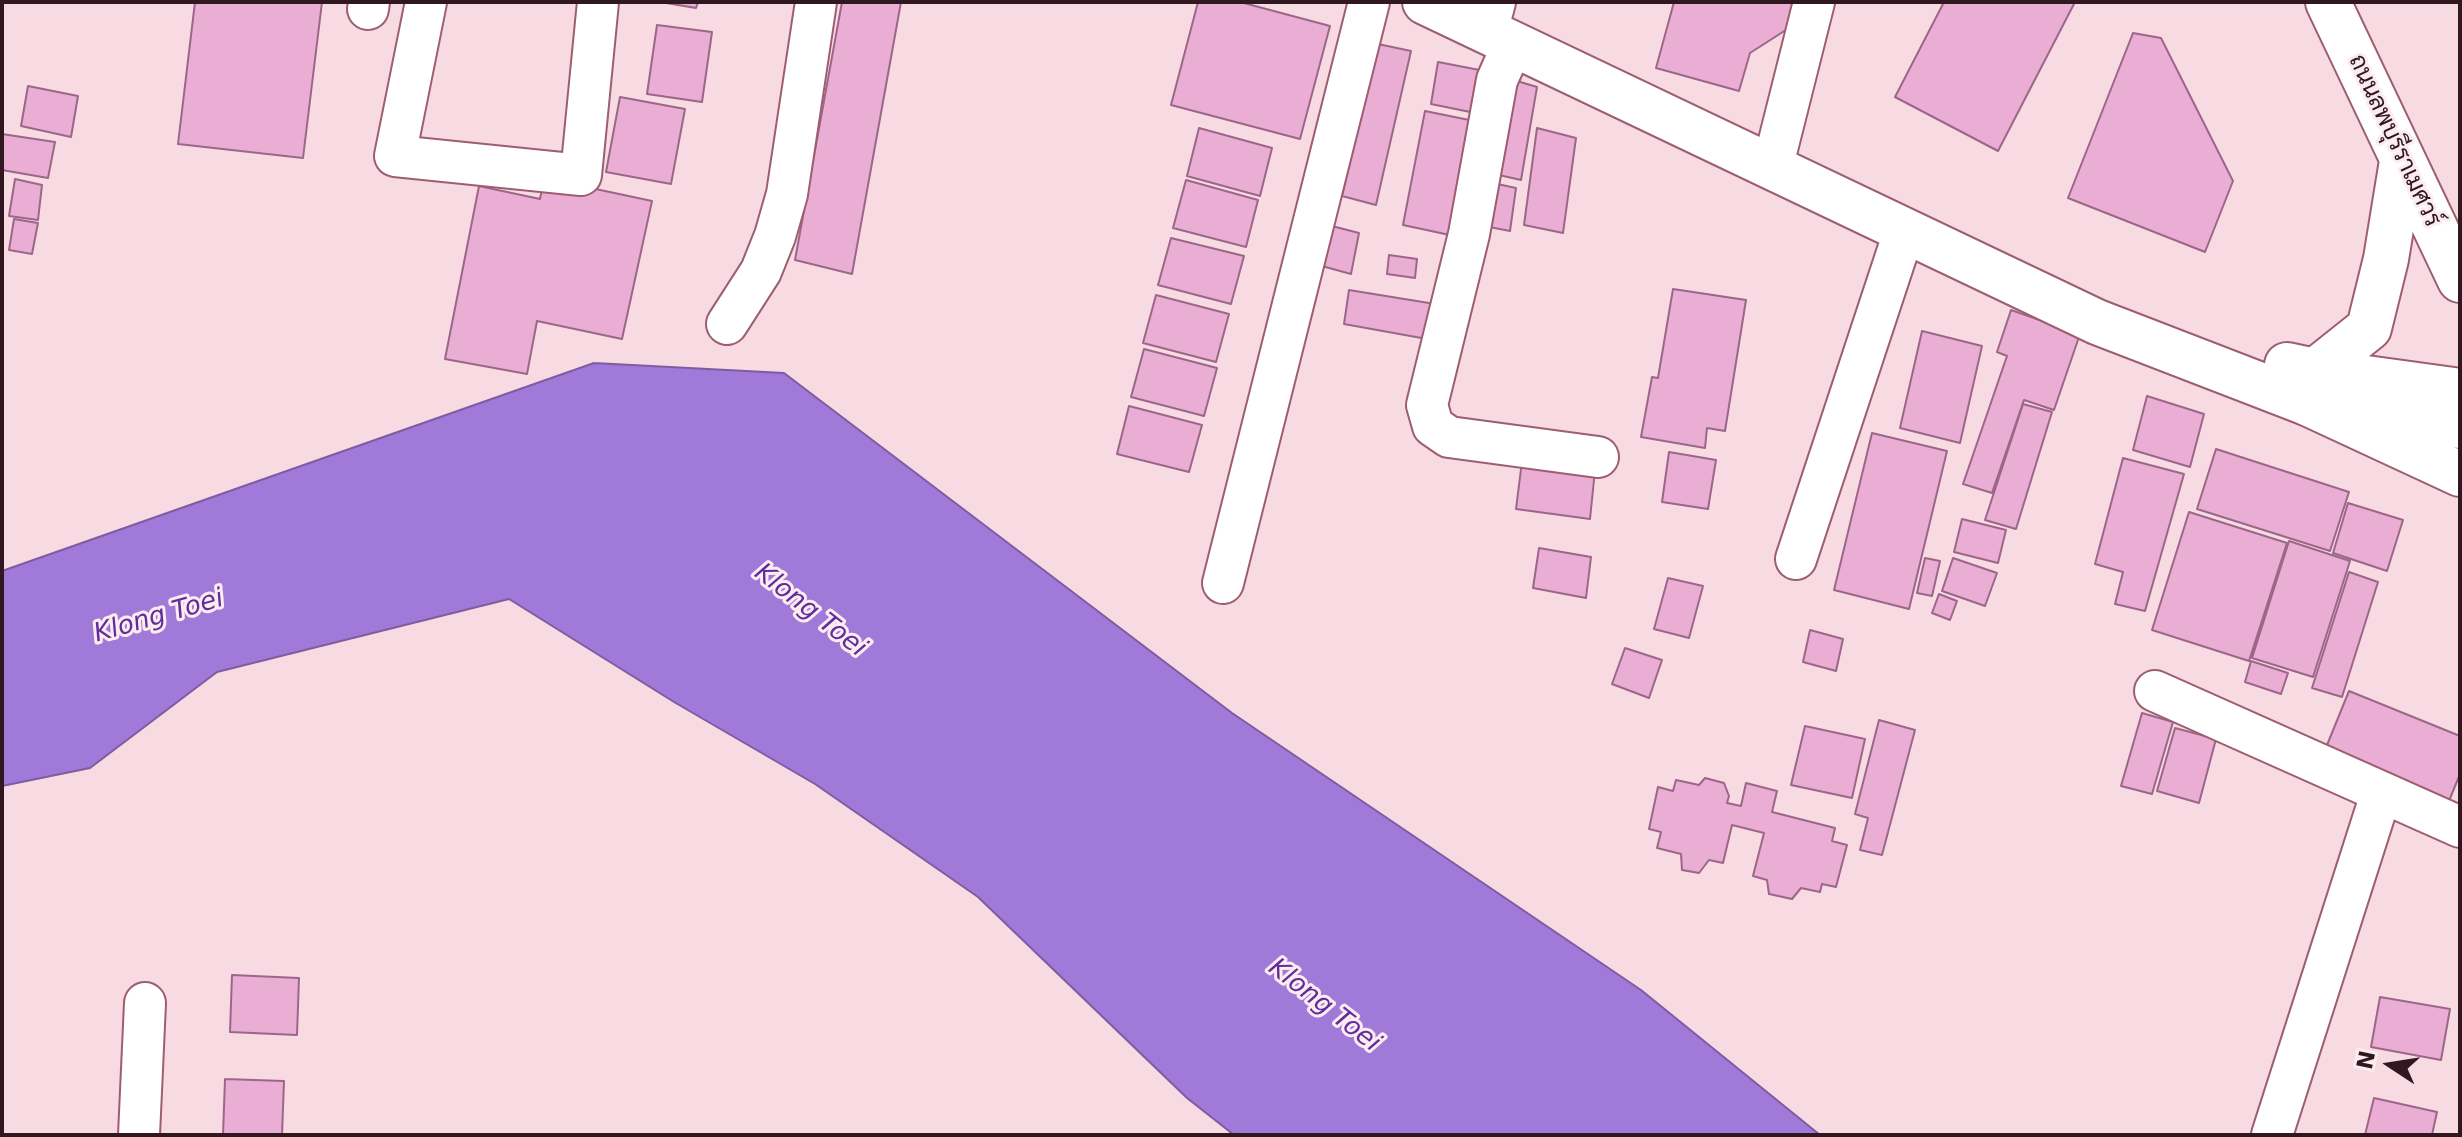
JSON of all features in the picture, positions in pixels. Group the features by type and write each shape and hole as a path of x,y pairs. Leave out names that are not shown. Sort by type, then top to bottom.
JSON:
{"street":[{"path":"426,2 395,156 581,175 598,2"},
{"path":"727,324 761,271 787,194 816,2"},
{"path":"1223,583 1369,2"},
{"path":"1425,2 1498,26 1772,169 2097,322 2311,387 2460,426"},
{"path":"1772,169 1814,2"},
{"name":"ถนนลพบุรีราเมศวร์","path":"2328,2 2460,280"},
{"path":"1498,26 1497,80 1469,234 1427,405 1433,426 1449,437 1598,457"},
{"path":"2311,387 2369,328 2386,259 2402,161"},
{"path":"1796,559 1904,232"},
{"path":"2311,387 2460,391"},
{"path":"2311,387 2460,474"},
{"path":"2155,691 2460,827"},
{"path":"2272,1135 2381,794"},
{"path":"139,1135 145,1003"}],"water":[{"name":"Klong Toei","path":"594,363 784,373 1232,713 1641,990 1820,1135 1234,1135 1187,1098 978,897 815,784 674,702 509,599 217,672 90,768 2,786 2,571"}],"building":[{"path":"195,2 322,2 303,158 178,144"},
{"path":"660,2 698,2 696,8"},
{"path":"842,2 901,2 852,274 795,260"},
{"path":"1198,2 1240,2 1330,26 1300,139 1171,105"},
{"path":"1674,2 1796,2 1789,28 1750,53 1739,91 1656,68"},
{"path":"1944,2 2075,2 1998,151 1895,97"},
{"path":"657,25 712,32 702,102 647,94"},
{"path":"2133,33 2161,38 2233,181 2205,252 2068,198"},
{"path":"1378,44 1411,51 1376,205 1342,196"},
{"path":"1438,62 1490,72 1480,114 1431,104"},
{"path":"1507,78 1537,87 1521,180 1490,173"},
{"path":"28,86 78,96 71,137 21,126"},
{"path":"620,97 685,109 671,184 606,172"},
{"path":"1425,111 1479,122 1459,237 1403,225"},
{"path":"1199,128 1272,148 1260,196 1187,176"},
{"path":"1537,128 1576,138 1563,233 1524,225"},
{"path":"2,134 55,142 48,178 2,170"},
{"path":"544,178 652,201 622,339 537,321 527,374 445,359 479,186 540,199"},
{"path":"15,179 42,185 38,220 9,216"},
{"path":"1186,180 1258,200 1246,247 1173,228"},
{"path":"1488,182 1516,188 1510,231 1479,225"},
{"path":"14,219 38,223 32,254 9,250"},
{"path":"1328,225 1359,233 1351,274 1318,265"},
{"path":"1171,238 1244,256 1231,304 1158,285"},
{"path":"1389,255 1417,259 1415,278 1387,274"},
{"path":"1673,289 1746,300 1725,431 1707,428 1705,448 1641,437 1652,377 1658,378"},
{"path":"1349,290 1435,304 1427,339 1344,324"},
{"path":"1156,295 1229,314 1216,362 1143,343"},
{"path":"2011,310 2080,334 2054,410 2024,400 1992,493 1963,484 2007,356 1997,352"},
{"path":"1922,331 1982,346 1960,443 1900,428"},
{"path":"1144,349 1217,368 1204,416 1131,397"},
{"path":"2147,396 2204,414 2190,467 2133,450"},
{"path":"2023,404 2052,412 2016,529 1985,520"},
{"path":"1129,406 1202,425 1189,472 1117,454"},
{"path":"1872,433 1947,451 1909,609 1834,590"},
{"path":"2216,449 2349,492 2330,551 2197,509"},
{"path":"1669,452 1716,460 1708,509 1662,502"},
{"path":"2123,458 2184,474 2145,611 2115,604 2123,572 2095,564"},
{"path":"1522,461 1595,470 1590,519 1516,509"},
{"path":"2348,503 2403,520 2387,571 2333,553"},
{"path":"2189,512 2287,543 2249,661 2152,630"},
{"path":"1962,519 2006,530 1998,563 1954,552"},
{"path":"2289,541 2350,561 2313,677 2252,658"},
{"path":"1539,548 1591,557 1586,598 1533,588"},
{"path":"1925,558 1940,561 1932,596 1917,593"},
{"path":"1953,558 1997,573 1985,606 1942,591"},
{"path":"2349,572 2378,582 2342,697 2312,688"},
{"path":"1668,578 1703,586 1689,638 1654,629"},
{"path":"1939,594 1957,601 1950,620 1932,613"},
{"path":"1810,630 1843,639 1836,671 1803,662"},
{"path":"1625,648 1662,660 1649,698 1612,684"},
{"path":"2251,661 2288,673 2281,694 2245,682"},
{"path":"2349,691 2460,736 2460,774 2449,801 2325,750"},
{"path":"2142,713 2173,722 2152,794 2121,786"},
{"path":"1879,720 1915,730 1882,855 1860,850 1868,818 1855,814"},
{"path":"1805,726 1865,739 1852,798 1791,785"},
{"path":"2175,728 2216,739 2199,803 2157,791"},
{"path":"1705,778 1724,783 1729,796 1727,803 1741,806 1746,783 1777,791 1772,812 1835,828 1832,841 1847,845 1836,887 1822,884 1820,892 1801,888 1792,899 1769,894 1767,880 1753,876 1764,833 1732,825 1723,863 1709,860 1699,873 1682,870 1681,854 1657,848 1661,832 1649,829 1658,787 1673,791 1676,780 1699,785"},
{"path":"232,975 299,978 297,1035 230,1032"},
{"path":"2380,997 2450,1009 2441,1060 2371,1047"},
{"path":"225,1079 284,1081 282,1135 223,1135"},
{"path":"2374,1098 2437,1112 2432,1135 2365,1135"}]}
